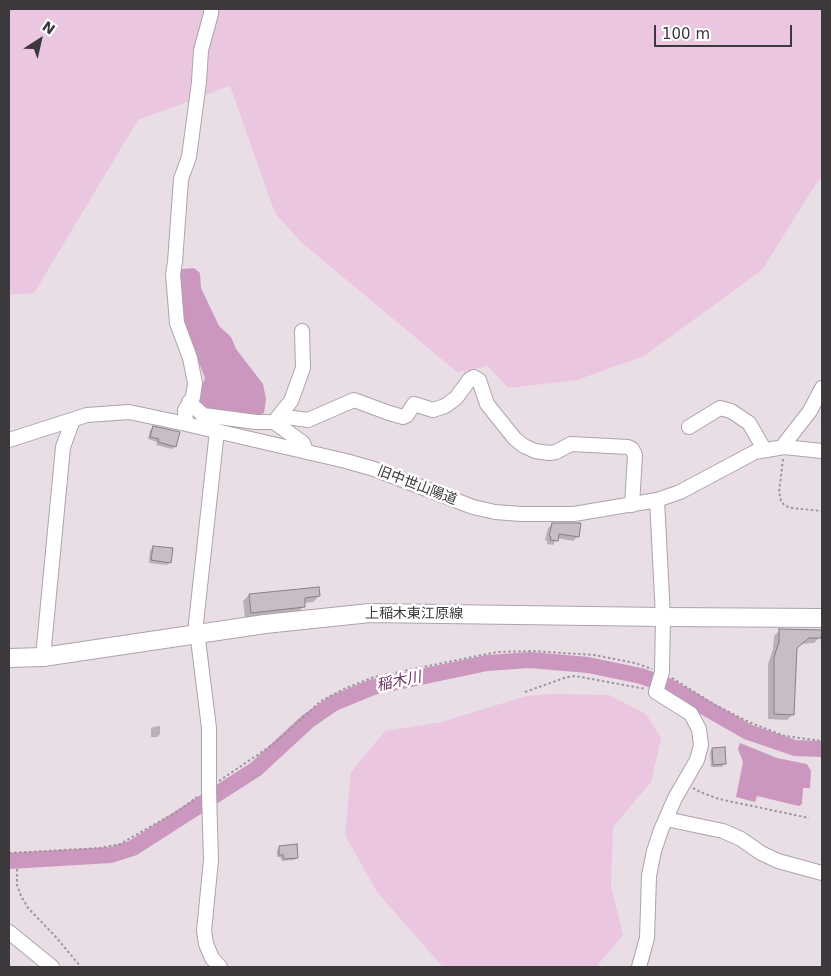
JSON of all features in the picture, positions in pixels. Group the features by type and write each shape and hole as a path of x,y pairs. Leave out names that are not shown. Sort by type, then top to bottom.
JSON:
{"main road":[{"name":"上稲木東江原線","path":"9,658 44,657 265,624 370,613 663,618 822,618"}],"street":[{"path":"186,424 186,410 193,396 195,383 190,358 177,323 172,274 175,262 181,179 189,157 199,82 201,50 211,9"},
{"path":"276,419 290,401 303,368 302,331"},
{"path":"220,967 212,958 206,944 204,931 211,860 209,728 196,635 196,622 220,432 228,428 276,419 308,420 354,400 403,417 407,415 414,404 433,410 445,406 456,398 470,379 474,377 479,380 487,404 516,439 534,451 556,452 571,444 628,447 632,449 634,455 632,505"},
{"path":"784,447 785,443 810,411 822,388"},
{"path":"189,402 203,415 256,422"},
{"path":"690,427 720,408 731,411 749,423 764,450"},
{"name":"旧中世山陽道","path":"9,440 87,414 129,412 306,451 374,469 473,507 495,512 522,514 574,514 657,500 680,492 754,452 784,447 822,451"},
{"path":"276,419 303,443 306,451"},
{"path":"44,657 63,447 73,420"},
{"path":"639,967 647,938 649,876 654,851 666,818 697,760 701,746 699,729 691,714 656,691 662,673 663,618 657,500"},
{"path":"666,818 724,831 778,861 822,873"},
{"path":"9,932 52,967"}],"path":[{"path":"784,447 779,492 781,501 785,506 792,508 822,511"},
{"path":"9,853 100,848 120,844 178,812 275,743 321,701 346,688 374,677 497,652 534,651 594,655 635,663 662,673 751,723 785,736 822,741"},
{"path":"525,692 575,676 656,691"},
{"path":"686,782 700,792 719,799 809,818"},
{"path":"17,868 21,896 28,908 55,936 80,967"}],"shaded area":[{"path":"9,9 822,9 822,182 819,179 762,270 644,356 577,380 508,388 488,366 457,372 301,242 275,213 230,86 138,120 34,293 9,295"},
{"path":"194,268 200,273 201,288 219,326 231,337 236,349 263,384 266,399 264,413 254,416 206,409 199,404 200,392 205,378 183,324 176,273 182,269"},
{"path":"552,694 609,695 646,714 661,738 651,782 613,827 611,886 623,935 596,967 443,967 377,892 345,835 351,772 385,731 442,722 526,696"},
{"path":"740,743 777,758 807,764 811,771 810,788 803,788 802,804 799,806 757,796 755,802 736,797 743,762 738,749"}],"building":[{"path":"153,426 180,432 176,447 158,442 159,439 150,437"},
{"path":"552,523 581,523 579,537 559,534 558,541 550,540"},
{"path":"153,546 173,548 171,563 151,560"},
{"path":"319,587 320,596 305,598 305,607 251,613 249,594"},
{"path":"779,629 822,630 821,638 809,638 797,648 794,715 774,714 774,657 779,642"},
{"path":"725,747 726,764 713,765 712,748"},
{"path":"297,844 298,858 284,859 283,855 279,855 279,846"}],"waterway":[{"name":"稲木川","path":"9,861 111,855 133,848 256,769 308,721 334,703 373,687 487,663 530,660 588,665 641,676 666,685 748,732 795,748 822,749"}]}
